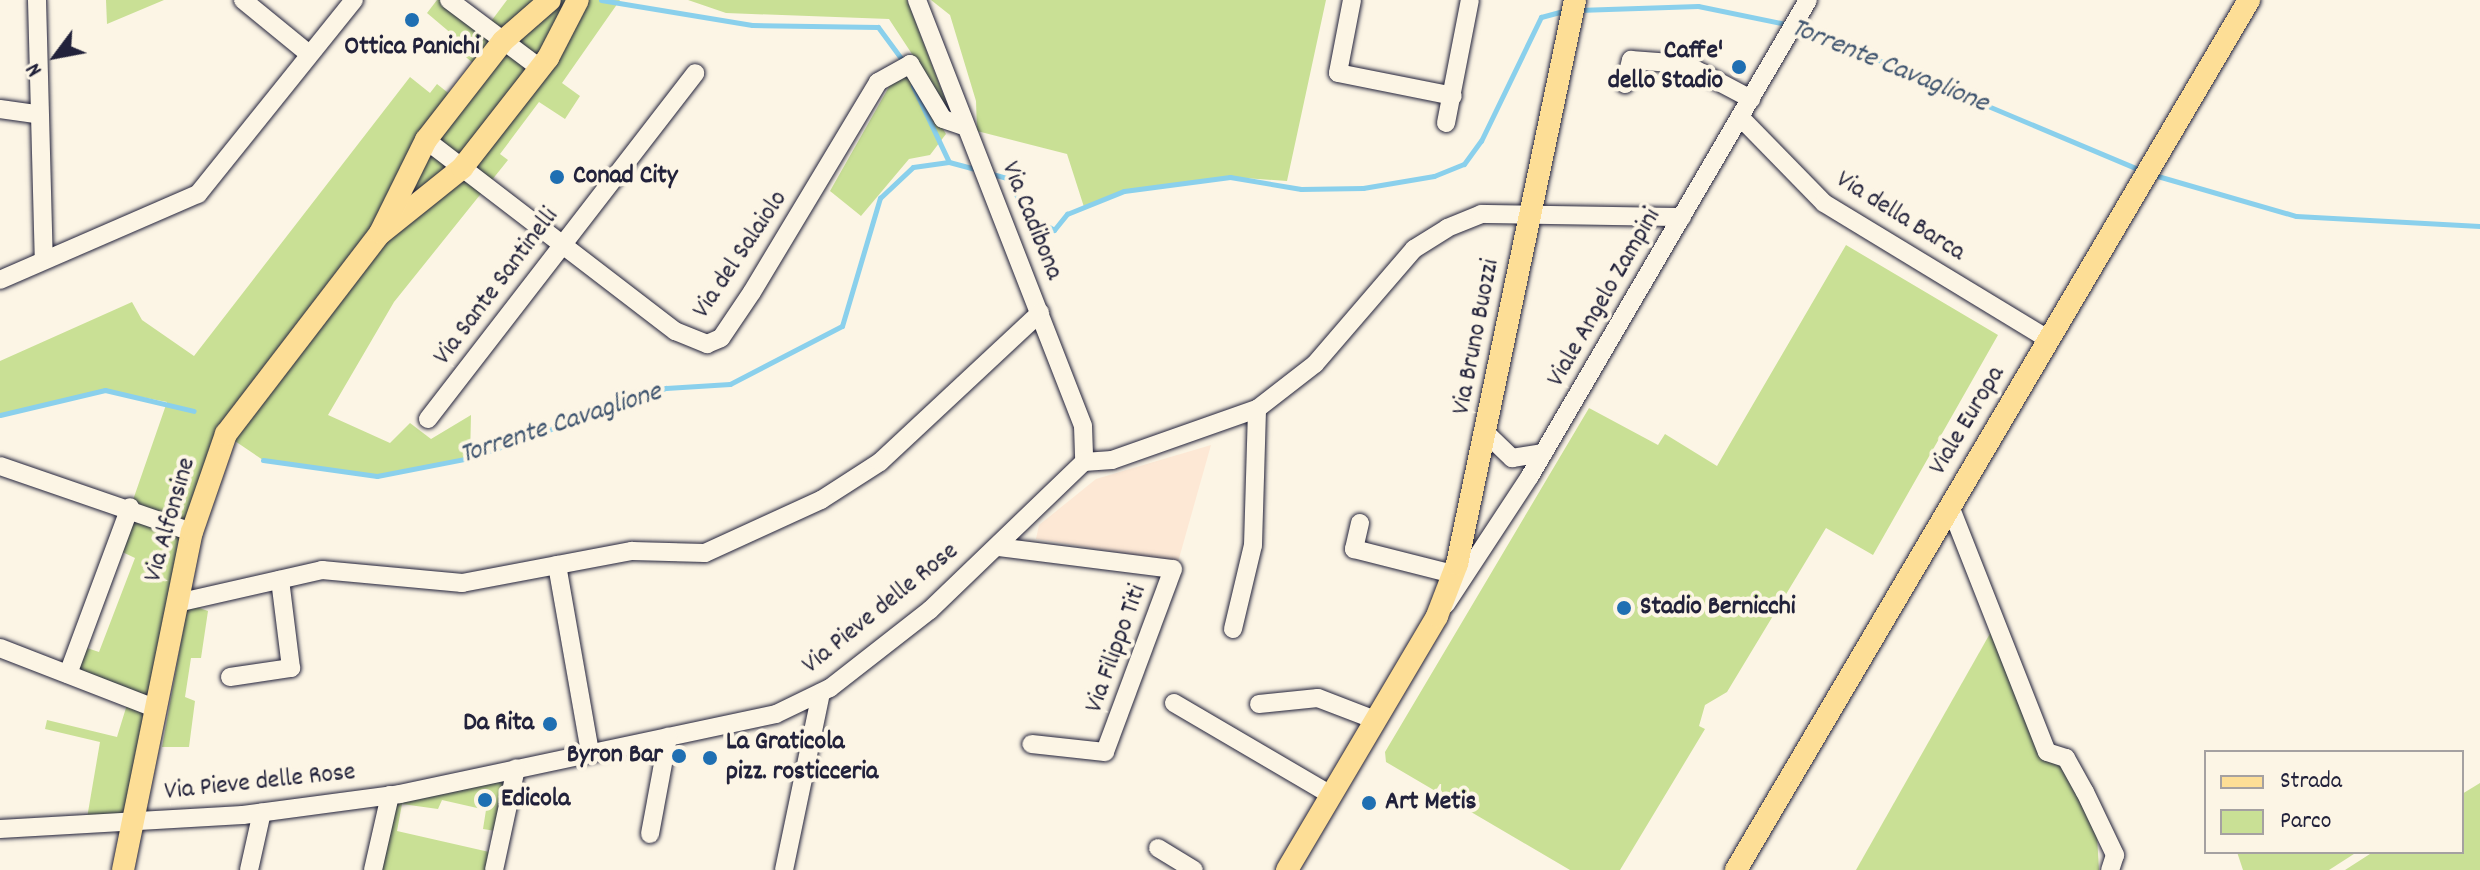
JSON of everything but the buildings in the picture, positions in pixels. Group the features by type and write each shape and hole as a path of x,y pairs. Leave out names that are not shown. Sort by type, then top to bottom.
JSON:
{"main road":[{"name":"Via Alfonsine","path":"123,870 192,532 226,434 380,233 426,140 503,41 550,0"},
{"name":"Via Alfonsine","path":"380,233 462,168 540,68 578,0"},
{"name":"Via Bruno Buozzi","path":"1294,867 1331,795 1437,616 1453,574 1487,434 1575,0"},
{"name":"Viale Europa","path":"1736,870 2249,0"}],"street":[{"path":"37,0 34,114 44,259"},
{"path":"243,0 309,54"},
{"path":"0,280 198,194 354,0"},
{"path":"449,0 540,68"},
{"name":"Via Cadibona","path":"917,0 1083,426 1084,462"},
{"path":"1352,0 1338,73 1453,96"},
{"path":"1446,123 1470,0"},
{"name":"Viale Angelo Zampini","path":"1437,616 1544,453 1804,7"},
{"path":"1625,84 1631,60 1685,64 1751,99"},
{"name":"Via del Salaiolo","path":"426,140 675,331 707,344 721,338 744,304 878,82 910,64 943,119 966,127"},
{"name":"Via Sante Santinelli","path":"428,419 695,73"},
{"path":"0,109 34,114"},
{"name":"Via della Barca","path":"1740,117 1824,203 2049,340"},
{"path":"1084,462 1112,460 1257,409 1315,364 1414,249 1481,214 1530,212 1682,217"},
{"path":"177,603 322,570 462,583 632,551 687,558 821,500 880,462 1040,313"},
{"path":"1233,629 1253,545 1257,409"},
{"path":"1487,434 1512,458 1544,453"},
{"name":"Via Pieve delle Rose","path":"0,829 262,812 390,795 776,714 821,693 998,547 1084,462"},
{"path":"0,466 130,507 192,532"},
{"path":"1950,506 2047,752 2066,758 2115,855 2110,870"},
{"path":"68,674 130,507"},
{"path":"1360,523 1354,549 1453,574"},
{"name":"Via Filippo Titi","path":"998,547 1173,569 1105,752 1031,744"},
{"path":"557,565 590,752"},
{"path":"230,677 291,668 280,580"},
{"path":"0,648 155,708"},
{"path":"791,868 821,693"},
{"path":"1259,704 1318,698 1375,720"},
{"path":"1174,703 1331,795"},
{"path":"650,834 668,737"},
{"path":"494,870 516,768"},
{"path":"373,870 390,795"},
{"path":"249,870 262,812"},
{"path":"1158,848 1194,870"}],"shaded area":[{"path":"1211,445 1178,562 1036,539 1039,525 1096,479"}],"green space":[{"path":"106,0 164,0 107,24"},
{"path":"437,0 449,0 486,28 507,0 620,0 562,83 580,96 565,119 539,102 500,154 508,160 394,302 328,415 390,443 410,423 431,439 471,415 470,458 376,476 263,460 226,435 134,822 86,824 100,742 45,729 47,720 117,737 129,698 68,674 78,645 99,652 135,558 116,549 167,402 105,390 0,415 0,361 132,302 142,320 194,356 410,77 430,93 437,84 457,100 480,69 461,53 466,46 427,13"},
{"path":"688,0 907,0 950,112 889,19 726,13"},
{"path":"931,0 1326,0 1287,181 1230,177 1124,191 1084,207 1067,154 977,131 976,101 950,15"},
{"path":"910,74 946,134 930,155 909,159 861,216 830,191 890,85"},
{"name":"Stadio Bernicchi","path":"1846,245 1998,335 1873,555 1826,528 1727,692 1705,705 1699,726 1705,729 1620,870 1570,870 1386,762 1385,752 1589,408 1658,445 1665,434 1717,466"},
{"path":"188,604 208,611 201,658 191,658 185,697 195,701 189,747 162,747"},
{"path":"1992,630 2081,798 2097,836 2099,870 1856,870"},
{"path":"516,768 502,832 483,829 486,810 442,800 438,809 402,804 397,831 498,854 494,870 373,870 390,795"},
{"path":"2480,783 2480,870 2345,870 2370,854 2464,854 2464,793"},
{"path":"2238,854 2354,854 2329,870 2243,870"}],"waterway":[{"path":"601,0 752,25 878,27 903,61"},
{"name":"Torrente Cavaglione","path":"1578,10 1698,6 1800,27 2141,170"},
{"name":"Torrente Cavaglione","path":"988,173 1010,179 1023,212 1054,230 1067,214 1124,191 1230,177 1301,189 1363,188 1434,176 1464,164 1481,141 1541,17 1568,10"},
{"path":"913,86 949,162"},
{"name":"Torrente Cavaglione","path":"263,460 377,476 470,458 666,388 730,384 842,326 880,198 913,167 949,162 979,170"},
{"name":"Torrente Cavaglione","path":"2154,175 2296,216 2480,226"},
{"name":"Torrente Cavaglione","path":"0,415 105,390 194,411"}],"place":[{"name":"Ottica Panichi","path":"412,20"},
{"name":"Caffe' dello Stadio","path":"1739,67"},
{"name":"Conad City","path":"557,177"},
{"name":"Stadio Bernicchi","path":"1624,608"},
{"name":"Da Rita","path":"550,724"},
{"name":"Byron Bar","path":"679,756"},
{"name":"La Graticola pizz. rosticceria","path":"710,758"},
{"name":"Edicola","path":"485,800"},
{"name":"Art Metis","path":"1369,803"}]}
